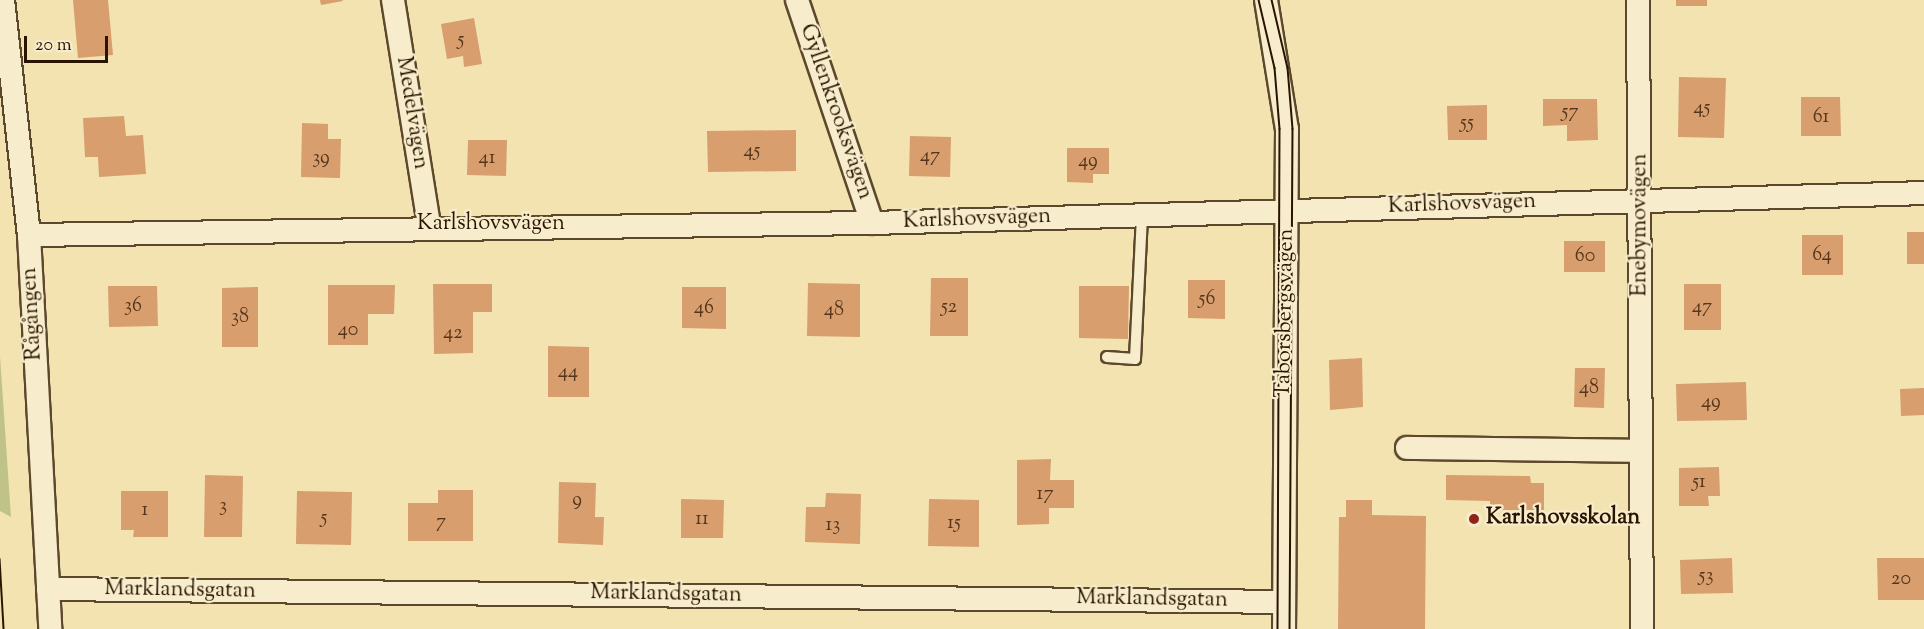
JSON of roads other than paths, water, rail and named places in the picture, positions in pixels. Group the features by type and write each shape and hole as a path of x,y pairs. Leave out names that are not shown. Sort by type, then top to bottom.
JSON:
{"street":[{"name":"Rågången","path":"3,0 29,235 50,629"},
{"name":"Medelvägen","path":"393,0 429,225"},
{"name":"Gyllenkrooksvägen","path":"797,0 872,223"},
{"name":"Taborsbergsvägen","path":"1266,0 1286,119 1284,629"},
{"name":"Enebymovägen","path":"1638,0 1642,198 1640,451 1642,629"},
{"name":"Karlshovsvägen","path":"29,235 429,225 872,223 1642,198 1924,193"},
{"path":"1407,448 1640,451"},
{"name":"Marklandsgatan","path":"48,589 1284,602"}],"lane":[{"path":"1107,357 1135,358 1142,215"}],"tram line":[{"path":"1259,0 1275,68 1280,129 1278,629"},
{"path":"1272,0 1288,68 1293,129 1290,629"},
{"path":"0,559 4,629"}],"place":[{"name":"Karlshovsskolan","path":"1474,519"}]}
